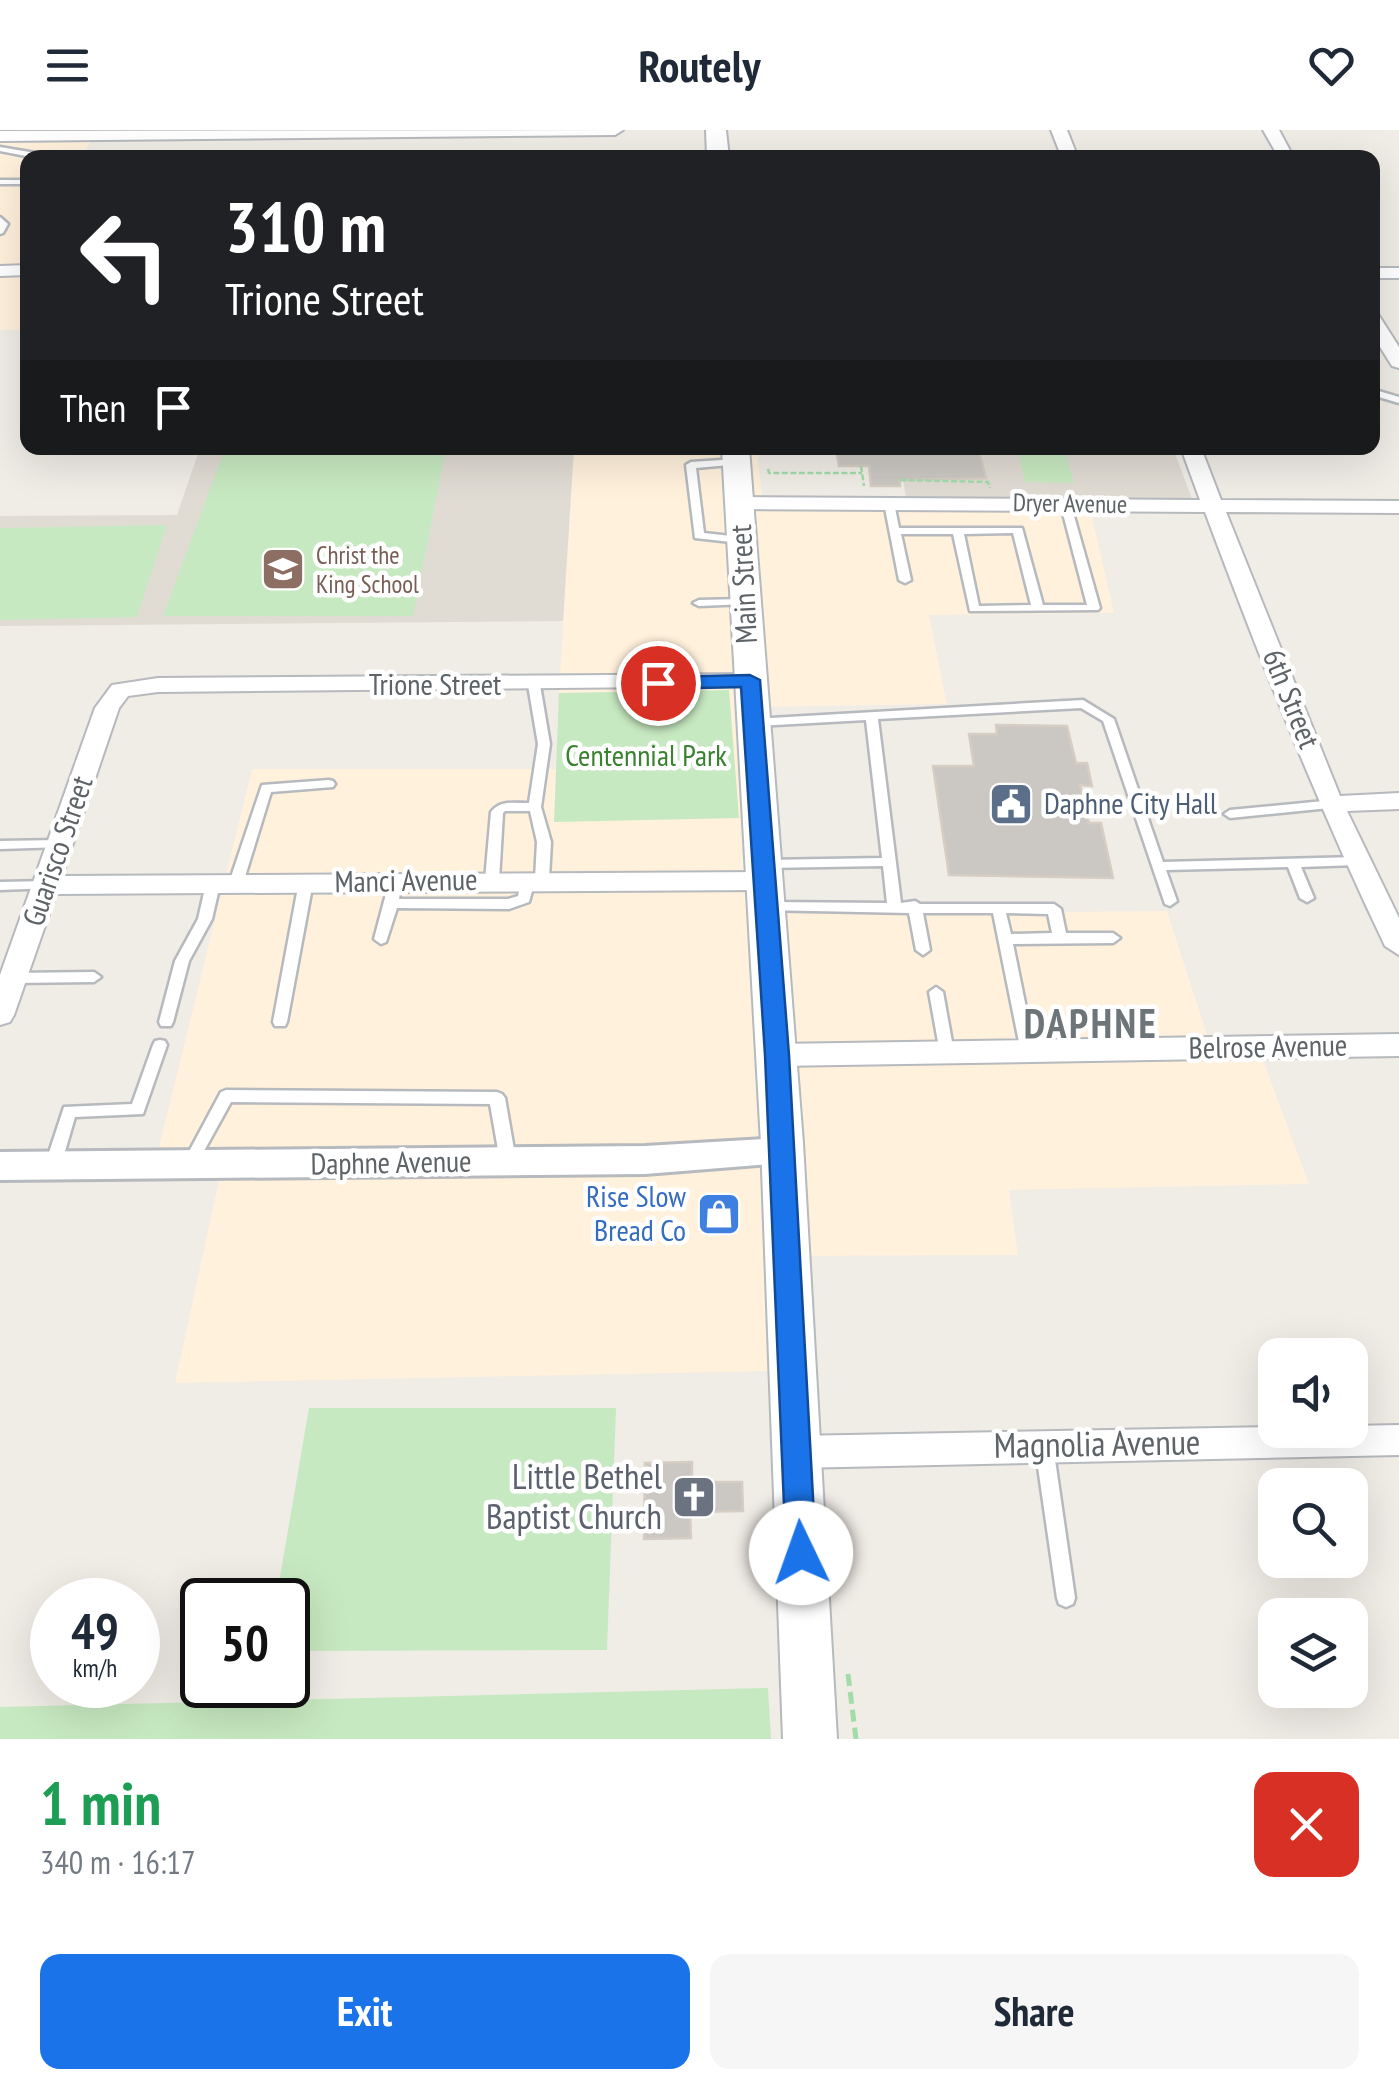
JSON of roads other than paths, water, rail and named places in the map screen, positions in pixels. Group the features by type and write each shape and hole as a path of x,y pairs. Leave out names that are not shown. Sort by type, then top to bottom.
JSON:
{"main road":[{"name":"Main Street","path":"746,459 740,522 743,602 777,1055 810,1739"}],"street":[{"path":"0,134 429,138 616,130"},
{"path":"1380,331 1399,362"},
{"name":"6th Street","path":"1194,455 1291,710 1356,861 1399,946"},
{"name":"Dryer Avenue","path":"740,522 889,502 1399,506"},
{"name":"Trione Street","path":"120,690 158,685 534,685 750,680"},
{"name":"Guarisco Street","path":"6,993 107,708 120,690"},
{"path":"1334,804 1399,801"},
{"name":"Manci Avenue","path":"47,885 306,882 393,892 535,879 766,884"},
{"name":"Belrose Avenue","path":"777,1055 1399,1045"},
{"name":"Daphne Avenue","path":"0,1166 644,1160 782,1152"},
{"name":"Magnolia Avenue","path":"795,1452 1044,1444 1399,1440"}],"lane":[{"path":"0,219 4,224 0,231"},
{"path":"889,502 905,580"},
{"path":"1011,502 1038,608"},
{"path":"958,530 974,609 1094,608 1065,502"},
{"path":"897,531 1018,530"},
{"path":"699,603 743,602"},
{"path":"381,939 385,910 393,892 519,902 535,879 544,842 535,807 544,744 534,685"},
{"path":"750,722 1083,704 1108,719 1170,901"},
{"path":"872,717 894,905"},
{"path":"166,1022 182,960 225,883 266,788 329,784"},
{"path":"1230,814 1334,804"},
{"path":"492,880 497,812 502,808 535,807"},
{"path":"0,845 59,844"},
{"path":"1158,866 1356,861"},
{"path":"766,884 889,862"},
{"path":"1293,862 1307,898"},
{"path":"280,1022 306,882"},
{"path":"766,884 894,905 1054,909 1060,938"},
{"path":"0,886 47,885"},
{"path":"915,906 923,950"},
{"path":"998,910 1028,1052"},
{"path":"1004,939 1113,938"},
{"path":"6,993 94,977"},
{"path":"936,992 947,1054"},
{"path":"52,1166 70,1111 138,1110 160,1045"},
{"path":"189,1165 226,1096 497,1098 508,1161"},
{"path":"1044,1444 1066,1598"}],"place":[{"name":"Christ the King School","path":"283,569"},
{"name":"Daphne City Hall","path":"1011,804"},
{"name":"Rise Slow Bread Co","path":"719,1214"},
{"name":"Little Bethel Baptist Church","path":"694,1497"}],"district":[{"name":"DAPHNE","path":"1091,1024"}],"park label":[{"name":"Centennial Park","path":"646,756"}]}
